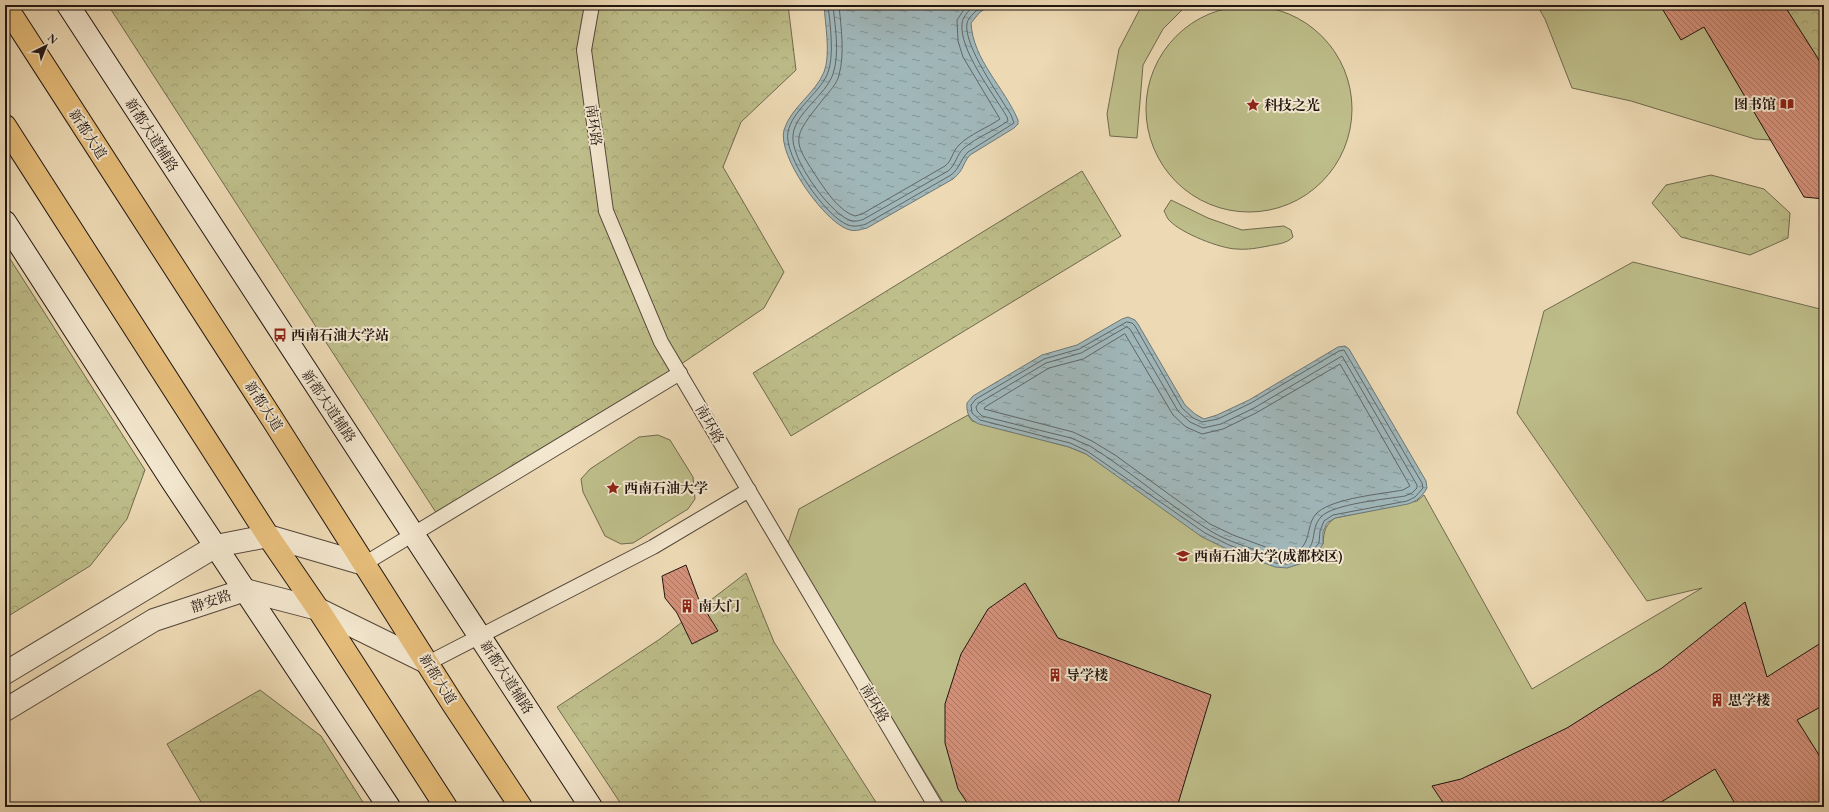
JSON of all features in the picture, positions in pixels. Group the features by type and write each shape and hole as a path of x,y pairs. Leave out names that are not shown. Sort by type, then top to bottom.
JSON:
{"main road":[{"name":"新都大道","path":"5,5 272,417 453,704 521,807"},
{"path":"5,126 268,536 318,609 446,807"}],"street":[{"name":"新都大道辅路","path":"68,5 317,389 397,507 591,807"},
{"path":"5,222 216,546 390,807"},
{"path":"5,673 216,546 268,536 364,564"},
{"name":"静安路","path":"5,710 154,620 245,590 318,609 428,663"}],"lane":[{"name":"南环路","path":"592,5 584,50 606,211 661,342 936,807"},
{"path":"364,564 680,373"},
{"path":"428,663 653,547 749,490"}],"green space":[{"path":"108,5 788,5 796,70 741,122 723,167 784,272 764,308 631,398 437,514"},
{"path":"1142,5 1175,5 1182,10 1163,29 1143,65 1137,138 1110,136 1107,114 1119,49"},
{"path":"1537,5 1660,5 1704,27 1771,140 1755,139 1631,101 1572,88 1545,19"},
{"path":"1784,5 1824,5 1824,68"},
{"path":"1249,6 1269,8 1288,14 1314,30 1328,44 1344,70 1350,89 1352,109 1350,129 1344,148 1328,174 1314,188 1288,204 1269,210 1249,212 1229,210 1210,204 1184,188 1170,174 1154,148 1148,129 1146,109 1148,89 1154,70 1170,44 1184,30 1210,14 1229,8"},
{"path":"1082,171 1121,236 791,436 753,373"},
{"path":"1711,175 1764,189 1790,213 1788,238 1750,255 1681,237 1652,203 1666,185"},
{"path":"1171,200 1208,218 1242,230 1284,226 1291,230 1293,237 1281,243 1252,249 1237,249 1221,246 1202,240 1175,226 1167,218 1164,211"},
{"path":"5,251 145,470 127,519 90,566 5,618"},
{"path":"1633,262 1824,310 1824,807 946,807 787,546 799,509 968,415 972,421 1069,447 1086,454 1106,467 1323,544 1326,529 1329,523 1335,518 1417,501 1424,495 1532,689 1702,588 1647,601 1517,413 1544,311"},
{"path":"658,435 670,440 693,477 695,499 688,509 633,543 621,544 605,536 583,492 581,479 590,469 639,437"},
{"path":"746,573 774,642 879,807 623,807 557,707 660,639"},
{"path":"260,690 321,736 366,807 204,807 167,744"}],"water":[{"path":"824,5 992,5 980,12 971,23 973,36 983,61 1012,108 1018,120 1018,124 970,155 960,172 953,179 867,228 852,230 847,229 837,223 826,213 804,186 788,155 784,141 784,130 787,122 797,107 815,87 824,72 827,48"},
{"path":"1128,317 1135,320 1138,324 1185,405 1195,414 1204,419 1217,415 1249,400 1338,347 1345,346 1349,349 1426,481 1427,488 1419,498 1408,504 1335,518 1327,523 1323,532 1323,544 1318,552 1309,561 1287,568 1275,567 1227,549 1202,537 1086,454 1069,447 979,424 973,421 969,416 967,403 973,396 1042,355 1077,345"}],"building":[{"name":"图书馆","path":"1660,5 1784,5 1824,68 1824,199 1804,197 1704,27 1681,40"},
{"name":"南大门","path":"686,565 699,600 718,631 692,644 677,613 665,598 662,576"},
{"name":"导学楼","path":"1025,583 1058,638 1211,695 1177,807 970,807 958,789 945,743 945,704 961,654 988,609"},
{"name":"思学楼","path":"1745,602 1767,677 1824,641 1824,705 1797,720 1824,763 1824,807 1737,807 1715,769 1653,807 1446,807 1432,786 1461,779 1567,728 1662,668"}],"place":[{"name":"图书馆","path":"1787,104"},
{"name":"科技之光","path":"1253,105"},
{"name":"西南石油大学站","path":"280,335"},
{"name":"西南石油大学","path":"613,488"},
{"name":"西南石油大学(成都校区)","path":"1183,556"},
{"name":"南大门","path":"687,606"},
{"name":"导学楼","path":"1055,675"},
{"name":"思学楼","path":"1717,700"}]}
